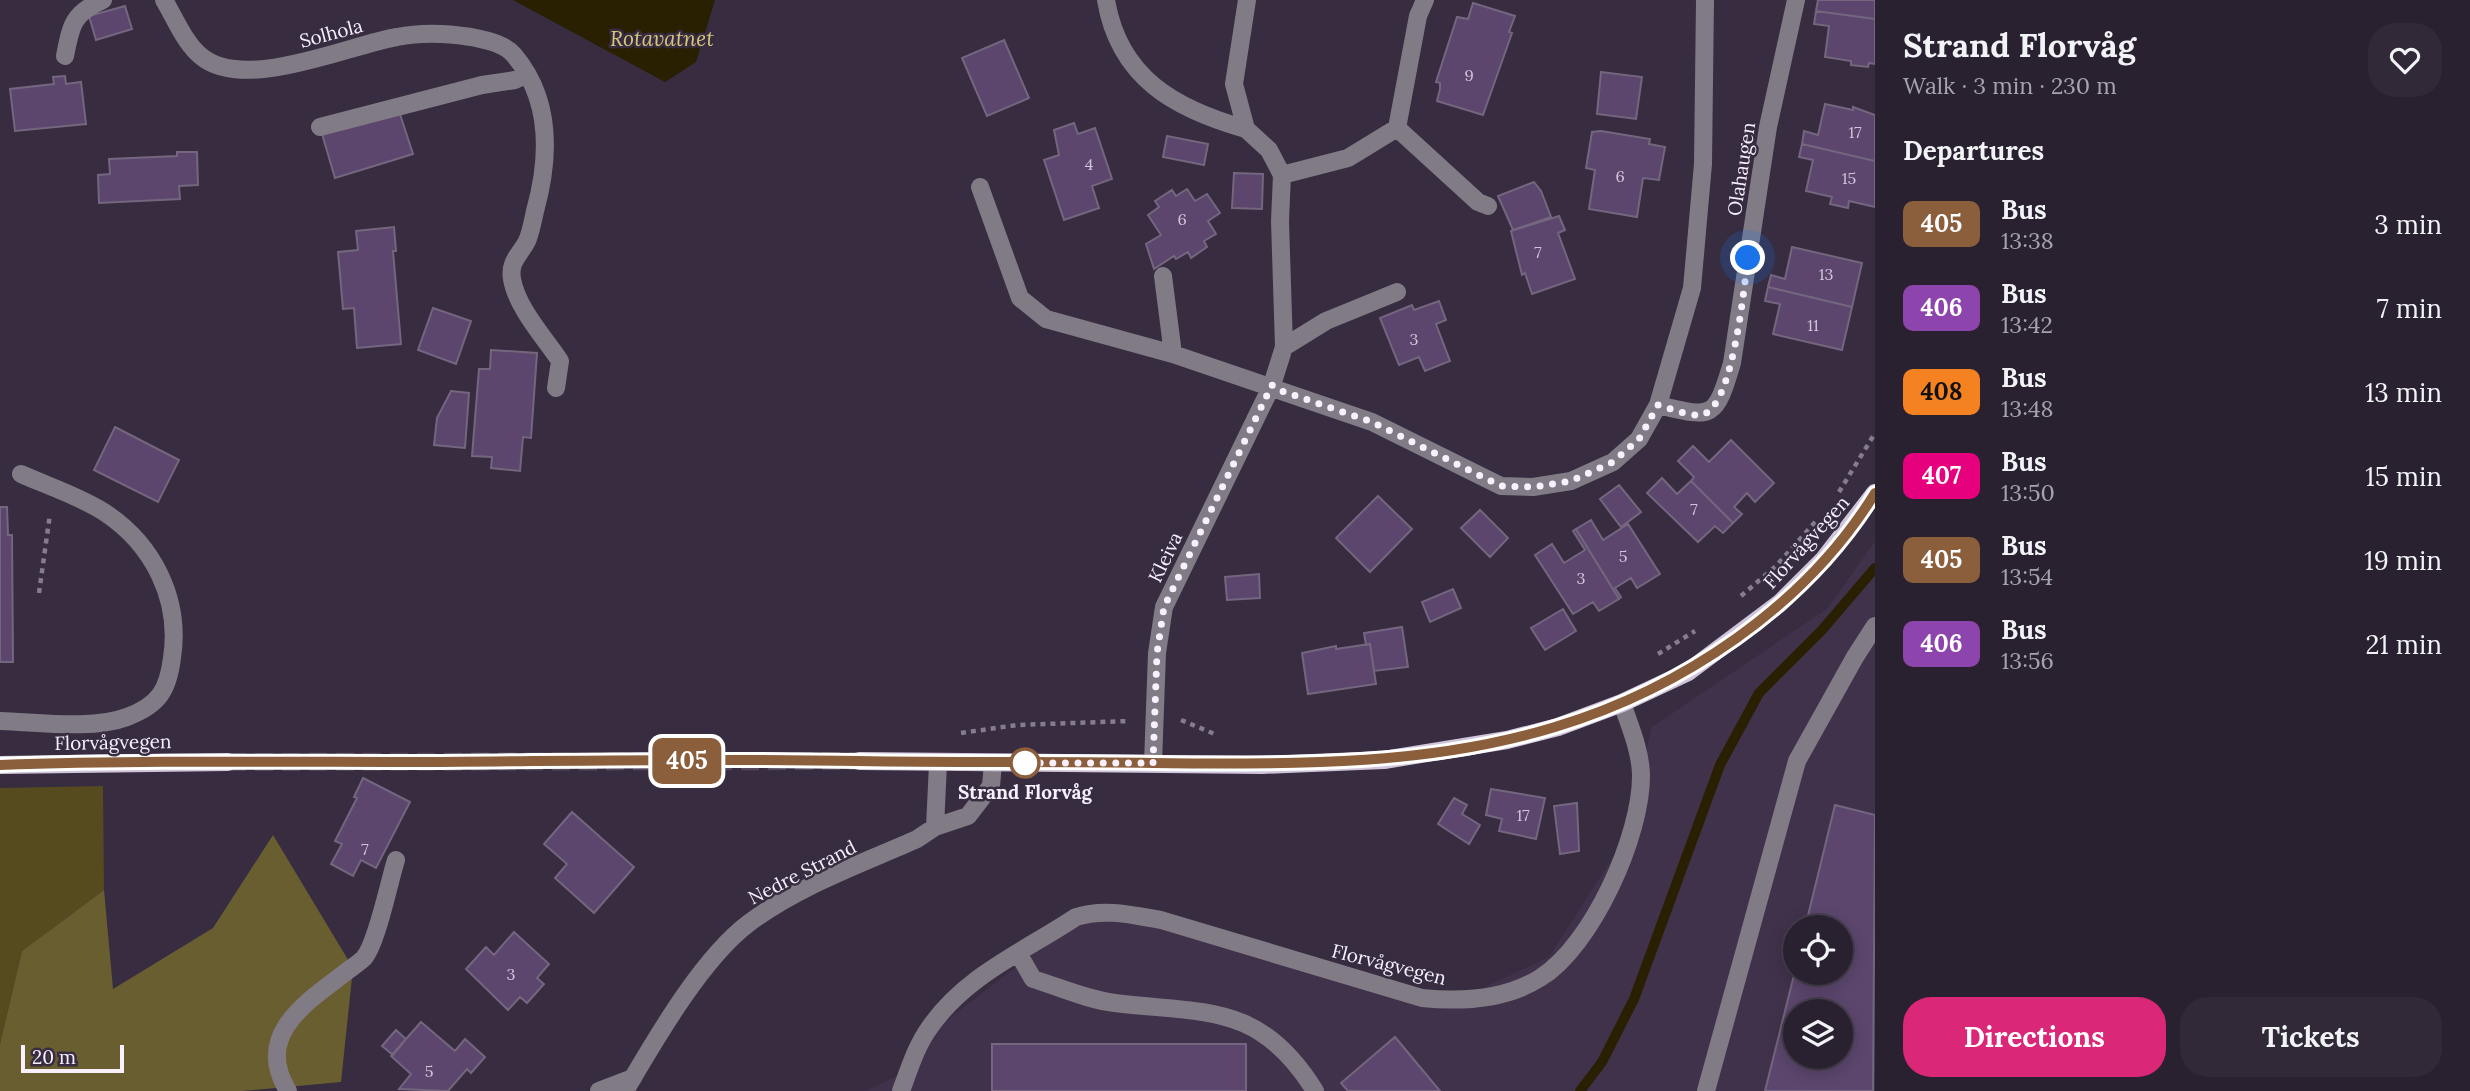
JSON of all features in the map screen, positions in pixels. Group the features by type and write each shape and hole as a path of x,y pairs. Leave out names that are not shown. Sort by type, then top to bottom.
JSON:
{"main road":[{"name":"Florvågvegen","path":"859,761 938,764 1262,765 1409,756 1507,740 1558,727 1622,703 1688,672 1780,603 1824,559 1875,493"},
{"name":"Florvågvegen","path":"0,765 228,762"}],"street":[{"path":"65,56 70,31 79,12 103,0"},
{"name":"Solhola","path":"164,0 193,50 216,65 282,67 330,57 394,37 452,34 493,42 512,52 536,91 546,127 545,174 528,240 512,261 512,278 530,316 560,361 556,388"},
{"path":"1106,0 1111,30 1136,72 1205,117 1246,130 1269,150 1282,175 1348,158 1397,128 1418,16 1425,0"},
{"path":"1246,130 1234,84 1247,0"},
{"name":"Olahaugen","path":"1272,385 1279,390 1372,422 1501,486 1556,485 1613,462 1639,439 1658,405 1692,288 1703,164 1705,0"},
{"name":"Olahaugen","path":"1658,405 1701,415 1710,411 1723,393 1732,363 1768,127 1796,0"},
{"path":"320,127 482,85 515,80 527,74"},
{"path":"1397,128 1478,202 1488,206"},
{"name":"Kleiva","path":"1153,763 1157,653 1164,607 1272,385 1284,347 1280,221 1282,175"},
{"path":"980,187 1020,298 1046,319 1272,385"},
{"path":"1163,276 1172,354"},
{"path":"1284,347 1326,321 1397,292"},
{"path":"0,721 69,723 126,718 144,709 163,694 169,680 174,647 168,592 144,548 103,511 21,474"},
{"path":"1706,1091 1797,761 1854,657 1875,626"},
{"name":"Florvågvegen","path":"901,1091 918,1047 948,1004 982,975 1076,917 1090,912 1123,913 1207,932 1422,998 1451,1001 1516,990 1558,965 1576,944 1610,888 1624,858 1634,827 1641,775 1638,745 1622,703"},
{"path":"935,827 938,764"},
{"name":"Nedre Strand","path":"599,1091 629,1084 684,998 729,940 749,922 845,871 917,839 935,827 968,816 991,786 993,764"},
{"path":"288,1091 275,1064 282,1035 293,1015 304,1003 364,958 396,860"},
{"path":"1018,953 1033,979 1112,1003 1194,1010 1236,1017 1273,1041 1315,1091"}],"path":[{"path":"1835,498 1875,433"},
{"path":"1737,599 1776,566 1819,519"},
{"path":"39,593 48,527"},
{"path":"1648,660 1706,623"},
{"path":"955,734 1017,725 1122,723 1156,718 1186,721 1212,735 1223,736"}],"shaded area":[{"path":"1875,541 1875,1091 866,1091 915,1067 921,1040 1093,908 1444,1006 1549,957 1624,840 1652,727 1828,608"},
{"path":"103,786 104,890 22,951 0,1044 0,788"},
{"path":"273,835 353,968 341,1082 242,1091 0,1091 0,1044 22,951 104,890 113,989 213,928"}],"water":[{"name":"Rotavatnet","path":"513,0 715,0 696,62 665,82"}],"building":[{"path":"1818,0 1875,0 1875,19 1816,11"},
{"path":"1473,3 1515,16 1509,32 1512,33 1483,115 1437,101 1440,83 1436,82 1457,17 1468,19"},
{"path":"125,6 132,29 96,40 89,16"},
{"path":"1816,11 1875,19 1875,64 1869,63 1868,67 1851,65 1851,61 1825,57 1829,26 1814,24"},
{"path":"1004,40 1029,98 987,116 962,58"},
{"path":"1601,72 1642,77 1636,119 1597,114"},
{"path":"65,76 66,84 81,82 86,124 15,131 10,89 54,84 53,77"},
{"path":"1825,104 1853,110 1853,107 1875,115 1875,161 1802,144 1804,131 1818,135"},
{"path":"399,111 413,154 335,178 322,134"},
{"path":"1074,123 1078,134 1095,128 1112,179 1092,186 1099,208 1064,220 1044,160 1059,155 1054,130"},
{"path":"1592,132 1650,139 1649,144 1665,147 1659,180 1643,178 1637,217 1589,209 1595,170 1586,168"},
{"path":"1167,136 1208,144 1204,165 1163,157"},
{"path":"1802,144 1875,161 1875,207 1849,201 1848,208 1830,204 1832,197 1806,191 1813,160 1799,157"},
{"path":"177,152 197,152 198,185 179,186 180,199 99,203 98,175 110,174 109,159 177,156"},
{"path":"1234,173 1263,174 1262,209 1232,208"},
{"path":"1534,182 1541,191 1551,217 1513,230 1498,196"},
{"path":"1187,189 1195,201 1207,194 1220,213 1208,221 1216,234 1204,241 1207,247 1191,258 1188,252 1176,259 1174,256 1154,269 1146,244 1161,235 1148,215 1159,207 1155,201 1172,190 1176,196"},
{"path":"1559,216 1565,230 1558,233 1575,279 1532,294 1525,273 1522,275 1511,231"},
{"path":"394,227 396,251 393,251 401,344 357,348 354,308 343,309 338,252 358,250 356,231"},
{"path":"1792,247 1862,263 1852,307 1768,287 1771,275 1785,279"},
{"path":"1768,287 1852,307 1842,350 1773,334 1780,304 1765,301"},
{"path":"1439,301 1446,320 1436,324 1450,361 1425,371 1419,357 1399,365 1380,318 1412,305 1414,310"},
{"path":"433,308 471,321 456,364 418,350"},
{"path":"491,350 537,353 531,438 523,437 520,471 491,468 492,457 472,456 479,369 490,369"},
{"path":"451,391 469,393 465,448 434,445 437,418"},
{"path":"115,427 179,460 158,502 94,470"},
{"path":"1731,440 1774,483 1755,502 1747,493 1734,507 1742,514 1733,523 1691,481 1694,477 1678,461 1693,446 1709,462"},
{"path":"1662,478 1677,494 1691,481 1733,523 1723,533 1715,526 1698,542 1647,493"},
{"path":"1619,485 1641,512 1621,527 1600,499"},
{"path":"1378,496 1412,529 1370,572 1336,538"},
{"path":"0,507 7,507 8,535 12,535 13,662 0,662"},
{"path":"1480,510 1508,538 1490,557 1461,528"},
{"path":"1591,520 1603,540 1628,524 1660,574 1637,588 1631,578 1615,588 1621,597 1619,599 1576,529"},
{"path":"1576,529 1619,599 1599,611 1593,602 1573,614 1535,555 1552,544 1564,563 1585,550 1573,531"},
{"path":"1259,574 1260,598 1227,600 1225,577"},
{"path":"1453,589 1461,608 1430,622 1422,602"},
{"path":"1563,609 1576,631 1545,650 1531,628"},
{"path":"1402,627 1408,667 1374,671 1370,644 1366,645 1364,633"},
{"path":"1370,644 1376,684 1308,694 1302,653 1336,646 1336,649"},
{"path":"363,778 410,802 376,868 361,860 353,876 331,864 342,844 335,841 357,798 354,797"},
{"path":"1491,789 1545,798 1536,839 1499,831 1502,819 1486,815"},
{"path":"1454,798 1467,805 1462,814 1480,825 1469,844 1438,824"},
{"path":"1577,803 1579,851 1560,854 1554,806"},
{"path":"1835,805 1875,815 1873,1091 1765,1091 1783,1019 1783,1069 1853,1069 1853,999 1788,999 1792,985 1853,985 1853,915 1808,915"},
{"path":"572,812 634,867 594,913 555,878 567,864 544,844"},
{"path":"514,932 549,964 537,978 544,984 527,1003 520,997 508,1010 466,969 486,947 494,955"},
{"path":"421,1022 455,1051 465,1039 485,1057 471,1073 467,1069 448,1091 399,1089 411,1074 391,1056"},
{"path":"396,1030 406,1039 393,1055 382,1046"},
{"path":"1395,1037 1440,1091 1348,1091 1341,1083"},
{"path":"992,1044 1246,1044 1246,1091 992,1091"}],"waterway":[{"path":"1580,1091 1602,1062 1634,999 1720,765 1759,693 1822,630 1875,568"}],"tunnel":[{"path":"228,762 859,761"}],"bus line":[{"name":"405","path":"0,765 859,761 938,764 1262,765 1384,760 1459,750 1558,727 1622,703 1688,672 1780,603 1824,559 1865,510 1875,493"}],"place":[{"name":"Strand Florvåg","path":"1025,763"}],"route":[{"path":"1025,763 1020,763 1153,763 1157,653 1164,607 1272,385 1279,390 1372,422 1501,486 1533,487 1571,481 1613,462 1639,439 1658,405 1701,415 1710,411 1723,393 1732,363 1748,258"}]}
